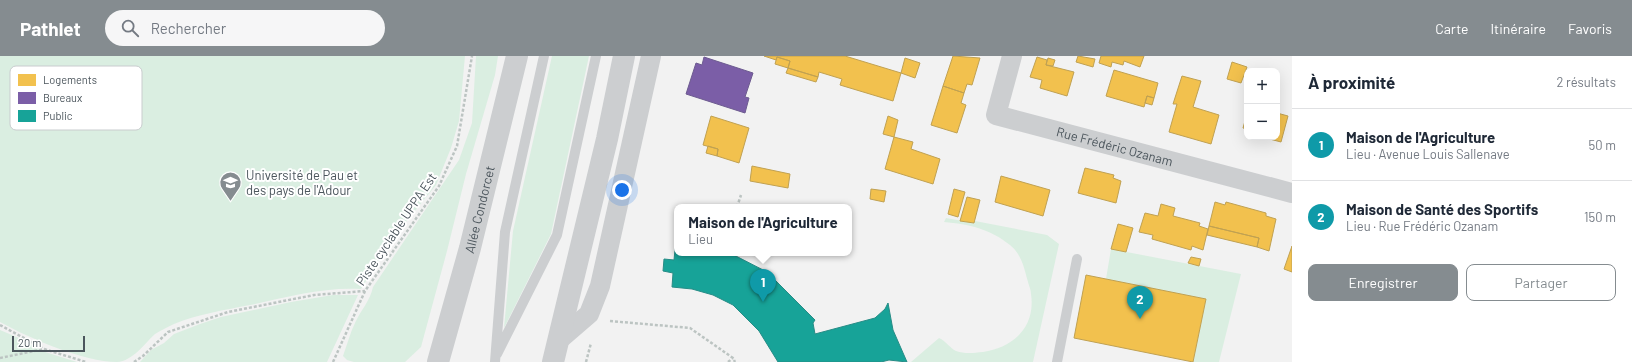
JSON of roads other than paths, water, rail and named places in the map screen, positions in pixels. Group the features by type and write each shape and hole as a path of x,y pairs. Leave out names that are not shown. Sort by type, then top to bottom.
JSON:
{"main road":[{"name":"Allée Condorcet","path":"438,362 472,241 517,56"},
{"path":"553,362 560,339 607,138 624,56"}],"street":[{"path":"560,339 588,314 600,286 651,56"},
{"name":"Rue Frédéric Ozanam","path":"1012,56 996,115 1292,193"}],"lane":[{"path":"496,358 505,232 544,56"},
{"path":"496,358 557,235 596,56"},
{"path":"1057,362 1077,259"}],"place":[{"name":"Université de Pau et des pays de l'Adour","path":"230,202"},
{"name":"Maison de l'Agriculture","path":"763,302"},
{"name":"Maison de Santé des Sportifs","path":"1140,319"}]}
